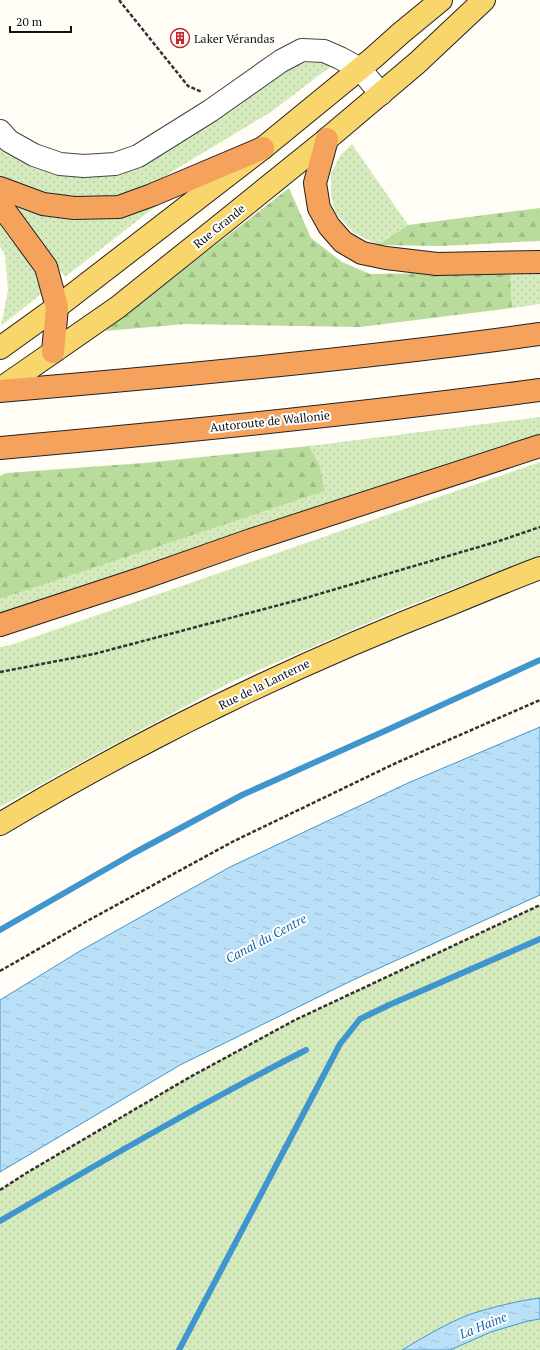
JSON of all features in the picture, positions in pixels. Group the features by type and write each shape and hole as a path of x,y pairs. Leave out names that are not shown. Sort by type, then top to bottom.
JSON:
{"highway":[{"path":"327,139 315,183 319,208 329,226 343,242 362,252 386,258 437,264 540,262"},
{"path":"0,188 43,204 74,208 119,207 152,195 263,148"},
{"path":"0,204 46,267 57,307 53,352"},
{"path":"0,390 113,382 279,366 540,334"},
{"name":"Autoroute de Wallonie","path":"0,448 272,422 459,401 540,390"},
{"path":"0,625 143,578 251,540 540,446"}],"main road":[{"path":"0,348 57,307 263,148 360,69 441,0"},
{"name":"Rue Grande","path":"0,390 118,308 381,94 417,63 484,0"},
{"name":"Rue de la Lanterne","path":"0,824 51,793 146,742 272,679 388,628 540,568"}],"street":[{"path":"0,131 9,141 34,155 60,164 84,166 115,164 138,156 224,102 281,61 302,50 324,51 360,69 381,94"}],"path":[{"path":"119,0 188,86 224,102"},
{"path":"0,672 94,654 294,601 499,541 540,527"},
{"path":"0,971 89,920 234,841 396,763 540,700"},
{"path":"0,1190 190,1077 295,1020 540,905"}],"green space":[{"path":"325,62 330,67 271,112 151,185 120,196 80,201 33,192 0,176 0,142 93,176 137,169 286,68 302,63"},
{"path":"352,144 408,225 378,245 353,232 335,212 331,195 331,173 340,156"},
{"path":"289,188 311,238 342,262 370,274 510,272 512,308 360,327 185,324 105,331"},
{"path":"9,201 127,213 155,207 65,277"},
{"path":"540,208 540,241 440,246 378,245 408,225"},
{"path":"0,217 35,263 46,290 1,326 8,290 5,255 0,246"},
{"path":"540,271 540,304 512,308 510,272"},
{"path":"540,417 540,436 21,608 0,613 0,599 325,491 320,466 309,446"},
{"path":"309,446 320,466 325,491 0,599 0,476 6,473 144,463"},
{"path":"540,462 540,555 393,612 229,683 0,807 0,647 11,645"},
{"path":"540,905 540,1298 505,1304 471,1314 444,1326 402,1350 0,1350 0,1190 190,1077 295,1020"},
{"path":"540,1319 540,1350 450,1350 470,1340 494,1331"}],"water":[{"name":"Canal du Centre","path":"540,727 540,895 353,980 180,1065 0,1172 0,1000 80,951 230,867 408,783"},
{"name":"La Haine","path":"540,1298 540,1319 491,1332 450,1350 402,1350 444,1326 471,1314 505,1304"}],"waterway":[{"path":"0,930 134,853 242,795 540,660"},
{"path":"179,1350 340,1044 360,1019 540,939"},
{"path":"0,1221 190,1112 306,1050"}],"place":[{"name":"Laker Vérandas","path":"180,38"}]}
